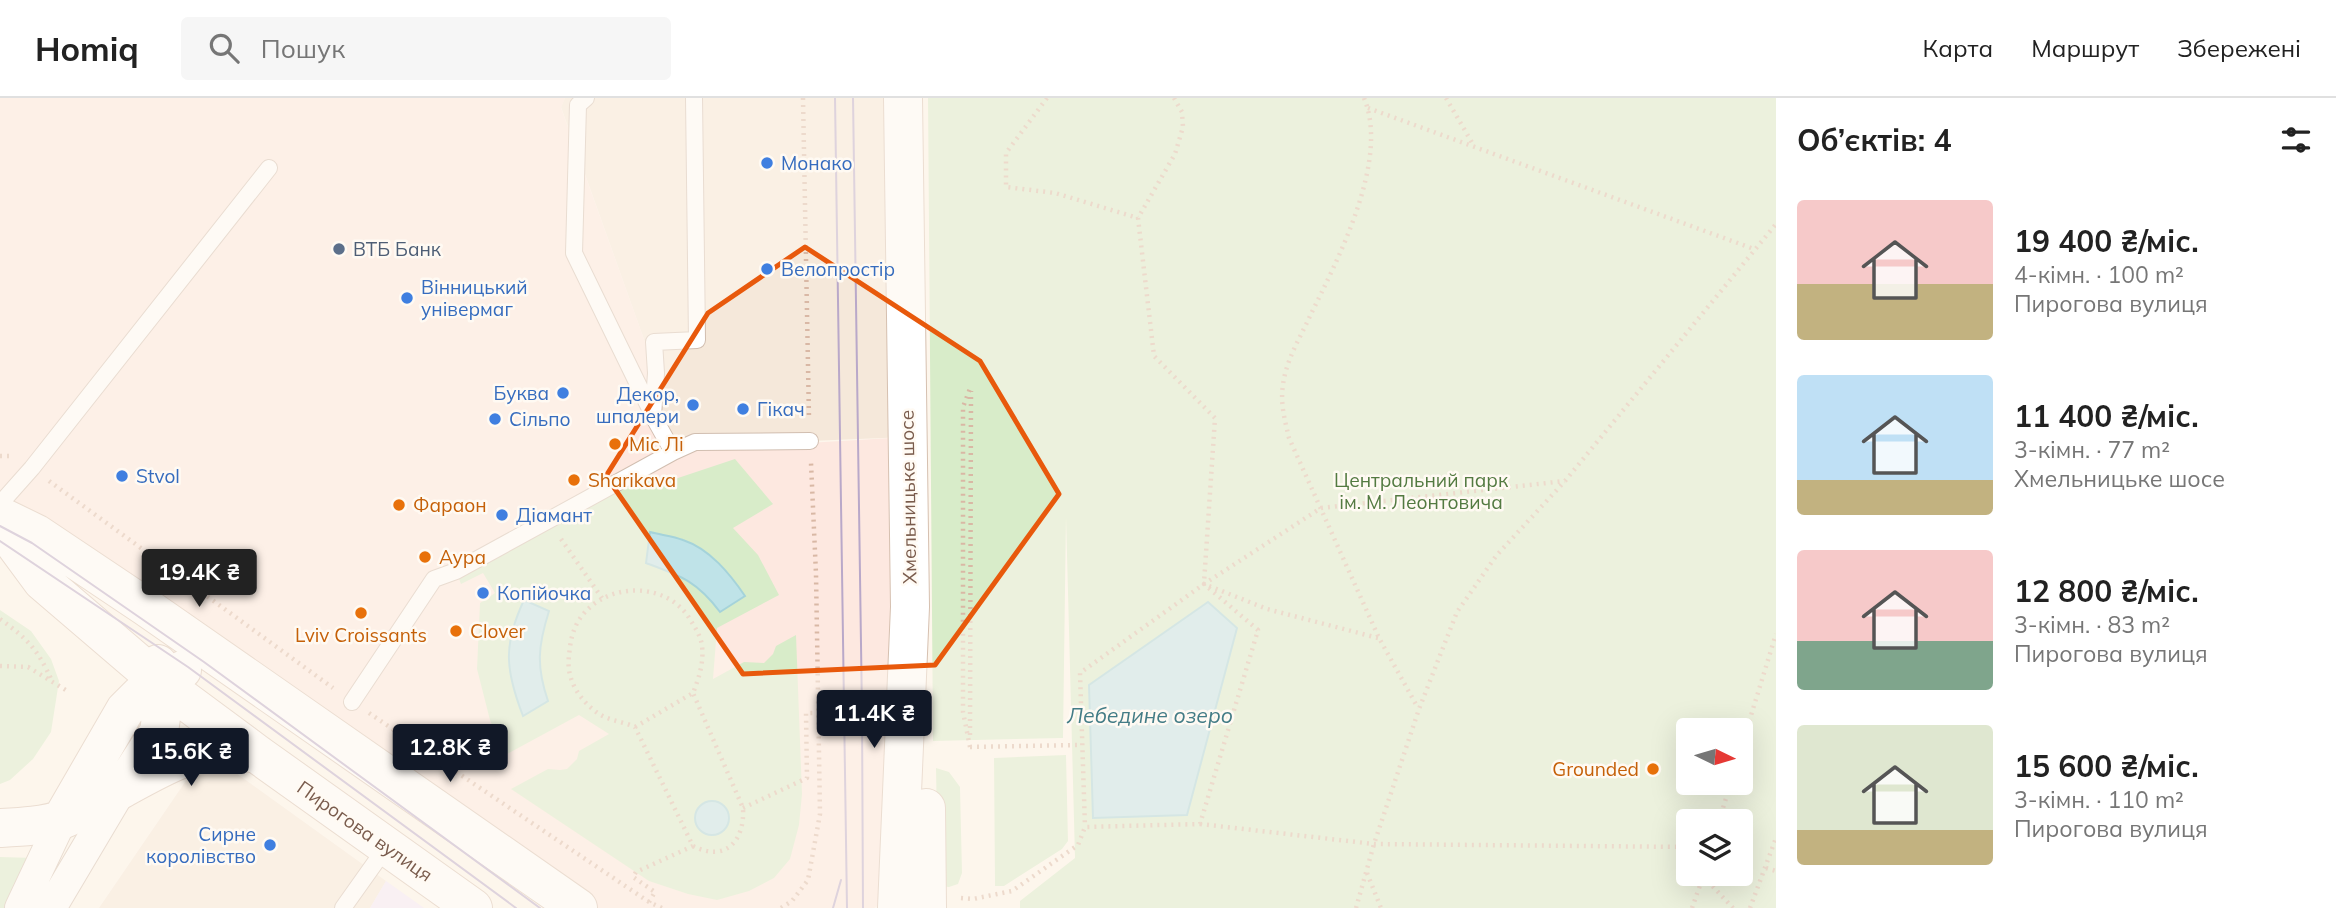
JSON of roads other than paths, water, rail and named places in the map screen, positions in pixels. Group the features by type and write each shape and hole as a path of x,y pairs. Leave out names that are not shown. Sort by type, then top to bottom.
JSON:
{"main road":[{"name":"Хмельницьке шосе","path":"899,905 910,607 903,98"},
{"path":"0,516 37,534 146,607 578,908"},
{"name":"Пирогова вулиця","path":"0,524 42,581 160,682 473,908"},
{"path":"121,790 159,732 162,710 160,682 156,645 146,607"},
{"path":"115,645 125,679 125,710"},
{"path":"62,819 125,710 140,695 160,682 188,667 218,659"},
{"name":"Пирогова вулиця","path":"0,828 62,819 169,765 203,752 231,748 257,754"}],"street":[{"path":"51,908 121,790"},
{"path":"20,908 62,819"}],"lane":[{"path":"586,98 578,105 574,253 673,452"},
{"path":"653,416 656,373 654,342 697,340 694,98"},
{"path":"0,504 32,468 269,168"},
{"path":"352,702 434,579 456,571 695,442 810,441"},
{"path":"343,908 387,846"}],"water":[{"path":"650,532 679,539 702,549 726,571 745,596 720,612 696,586 646,563"},
{"path":"524,600 549,611 540,656 548,701 523,716 513,684 509,657 512,630"},
{"name":"Лебедине озеро","path":"1208,602 1237,628 1187,815 1093,818 1089,685"},
{"path":"712,801 724,806 729,818 724,830 712,835 700,830 695,818 700,806"}],"tram line":[{"path":"835,98 847,908"},
{"path":"853,98 863,908"},
{"path":"0,526 32,543 204,662 540,908"},
{"path":"0,541 188,667 516,908"},
{"path":"833,908 841,880"}],"place":[{"name":"Монако","path":"767,163"},
{"name":"ВТБ Банк","path":"339,249"},
{"name":"Велопростір","path":"767,269"},
{"name":"Вінницький універмаг","path":"407,298"},
{"name":"Буква","path":"563,393"},
{"name":"Декор, шпалери","path":"693,405"},
{"name":"Гікач","path":"743,409"},
{"name":"Сільпо","path":"495,419"},
{"name":"Міс Лі","path":"615,444"},
{"name":"Stvol","path":"122,476"},
{"name":"Sharikava","path":"574,480"},
{"name":"Фараон","path":"399,505"},
{"name":"Діамант","path":"502,515"},
{"name":"Аура","path":"425,557"},
{"name":"Копійочка","path":"483,593"},
{"name":"Lviv Croissants","path":"361,613"},
{"name":"Clover","path":"456,631"},
{"name":"Grounded","path":"1653,769"},
{"name":"Сирне королівство","path":"270,845"}],"park label":[{"name":"Центральний парк ім. М. Леонтовича","path":"1421,491"}]}
